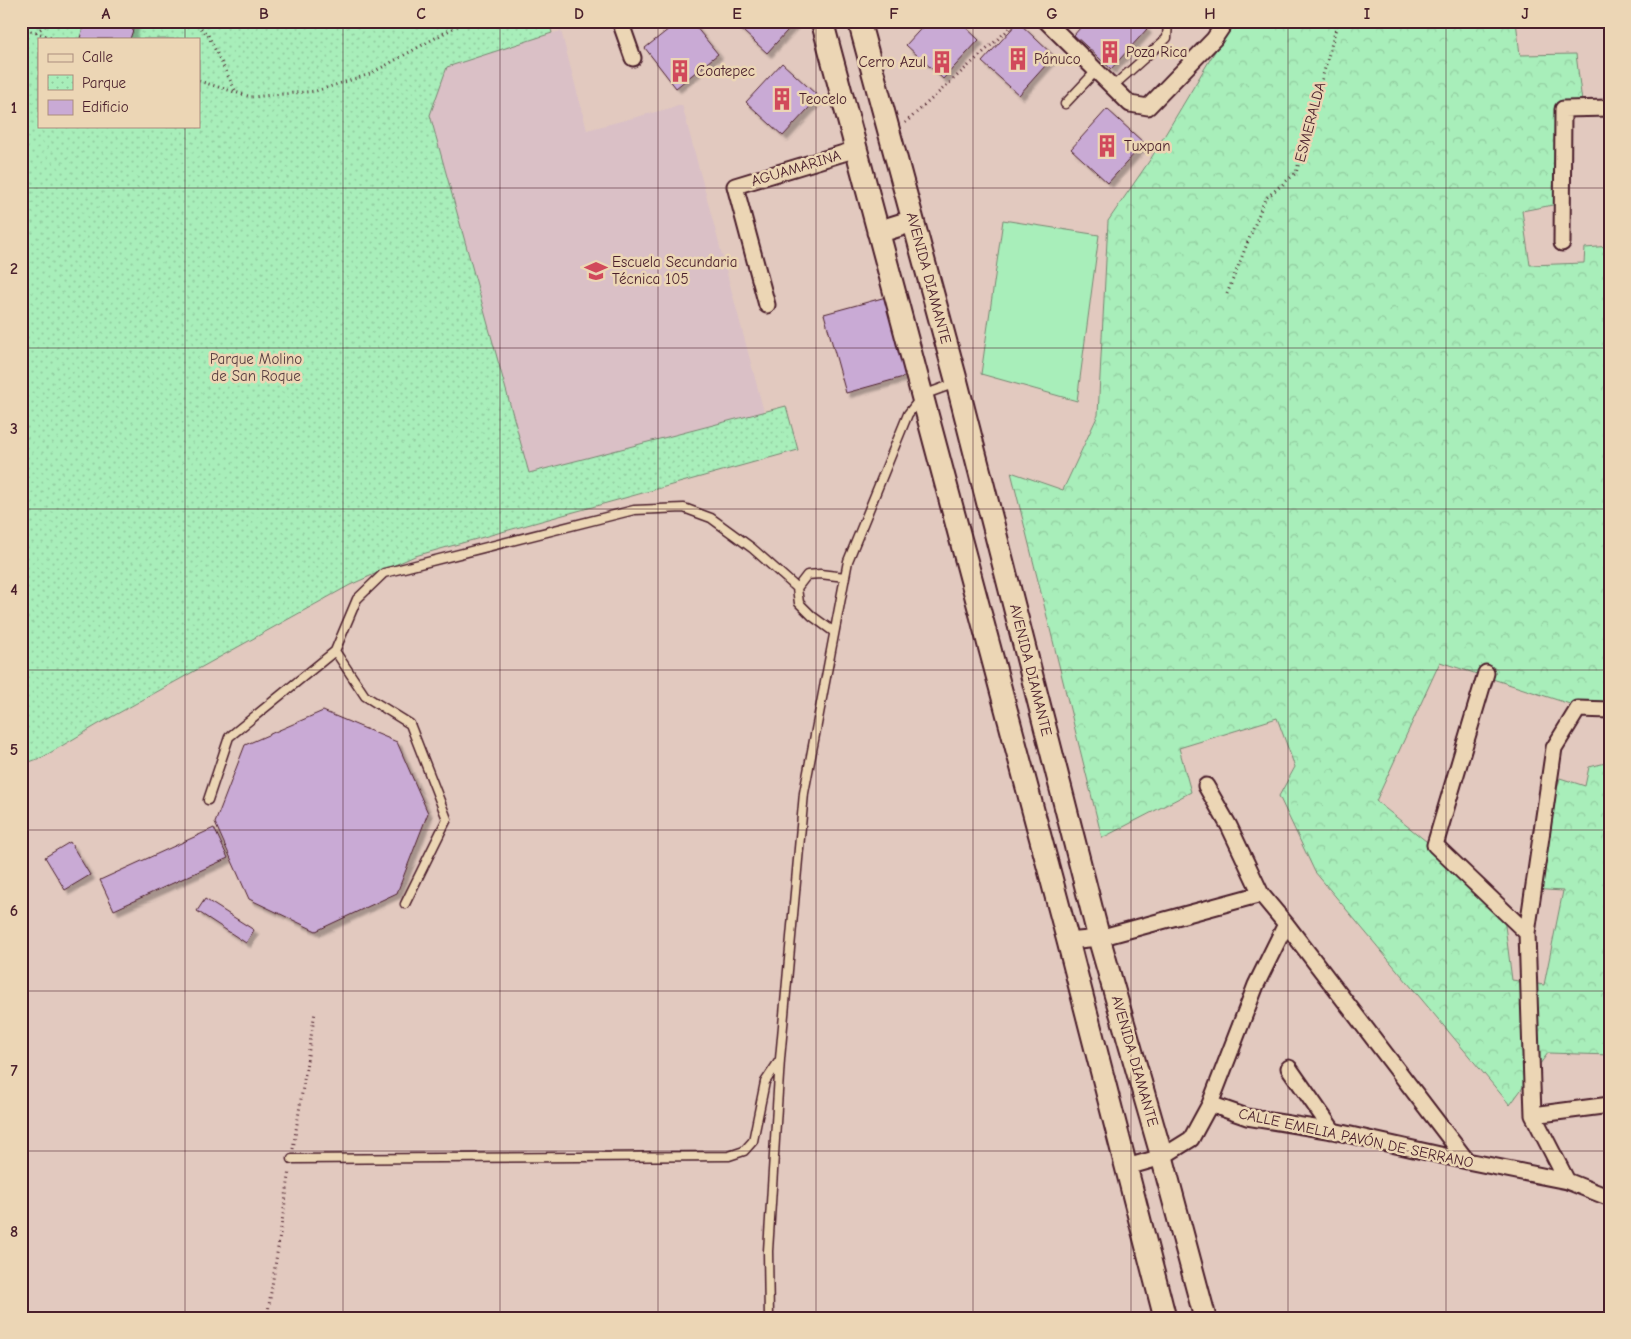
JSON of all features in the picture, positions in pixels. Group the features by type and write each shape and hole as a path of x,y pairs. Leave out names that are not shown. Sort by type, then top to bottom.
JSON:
{"main road":[{"name":"AVENIDA DIAMANTE","path":"860,21 957,382 1099,938 1162,1157 1204,1318"},
{"path":"826,22 878,232 1068,941 1165,1318"},
{"path":"878,232 913,221"}],"street":[{"path":"620,21 633,58"},
{"path":"1046,21 1130,104 1148,107 1214,39 1226,21"},
{"path":"1064,38 1066,21"},
{"path":"1562,242 1563,109 1610,108"},
{"name":"AGUAMARINA","path":"768,305 735,186 857,149"},
{"path":"1486,673 1435,845 1527,934"},
{"path":"1567,1181 1533,1115 1527,934 1554,748 1578,709 1610,710"},
{"path":"1206,786 1229,826 1261,894 1286,924 1467,1162"},
{"path":"1068,941 1099,938 1261,894"},
{"path":"1127,1167 1162,1157 1191,1140 1210,1104 1256,986 1286,924"},
{"path":"1289,1068 1333,1130"},
{"name":"CALLE EMELIA PAVÓN DE SERRANO","path":"1210,1104 1247,1117 1333,1130 1467,1162 1567,1181 1610,1198"},
{"path":"1533,1115 1610,1105"}],"lane":[{"path":"1112,86 1167,38 1168,21"},
{"path":"1065,104 1096,71"},
{"path":"769,1318 768,1251 780,1059 804,793 848,561 908,414 923,395 957,382"},
{"path":"208,800 230,737 335,651 357,599 384,573 634,510 684,508 711,518 752,548 797,588 799,603 812,616 834,632"},
{"path":"797,588 807,575 820,574 845,578"},
{"path":"335,651 365,696 410,724 448,819 405,904"},
{"path":"292,1158 729,1156 744,1152 753,1141 765,1082 780,1059"}],"path":[{"path":"36,33 52,21"},
{"path":"194,21 208,35 236,93"},
{"path":"200,82 251,97 316,90 370,74 466,21"},
{"path":"890,137 1018,21"},
{"name":"ESMERALDA","path":"1227,294 1265,199 1296,173 1338,21"},
{"path":"21,28 53,38"}],"shaded area":[{"name":"Escuela Secundaria Técnica 105","path":"561,31 587,130 682,105 764,412 521,476 413,70"}],"green space":[{"name":"Parque Molino de San Roque","path":"21,21 549,21 552,33 447,67 430,115 529,473 786,406 798,450 415,556 350,585 97,725 43,757 21,765"},
{"path":"1233,21 1516,21 1520,55 1576,54 1582,102 1560,104 1563,203 1522,211 1530,265 1584,263 1585,248 1610,246 1610,717 1440,662 1376,801 1502,902 1512,980 1544,985 1563,891 1531,889 1560,778 1585,786 1589,767 1610,762 1610,1055 1548,1053 1510,1105 1315,872 1279,796 1295,767 1277,718 1179,748 1191,792 1102,838 1011,472 1063,490 1098,415 1108,221 1150,160"},
{"path":"1003,220 1099,235 1077,401 981,374"}],"building":[{"path":"85,21 136,21 130,38 80,38"},
{"name":"Coatepec","path":"679,21 691,21 718,54 676,88 645,48"},
{"path":"732,21 796,21 767,53"},
{"name":"Cerro Azul","path":"928,21 959,21 979,40 943,79 906,45"},
{"name":"Poza Rica","path":"1086,21 1138,21 1147,29 1111,69 1074,35"},
{"name":"Pánuco","path":"1018,22 1054,56 1019,95 982,62"},
{"name":"Teocelo","path":"782,63 819,97 783,136 746,102"},
{"name":"Tuxpan","path":"1107,109 1144,143 1108,183 1071,149"},
{"path":"886,297 907,376 846,393 824,314"},
{"path":"323,711 397,742 428,813 397,893 316,931 249,899 215,823 245,745"},
{"path":"214,828 228,858 114,910 100,880"},
{"path":"70,842 90,875 65,890 45,857"},
{"path":"205,899 254,930 246,943 197,911"}],"place":[{"name":"Poza Rica","path":"1110,52"},
{"name":"Pánuco","path":"1018,59"},
{"name":"Cerro Azul","path":"942,62"},
{"name":"Coatepec","path":"680,71"},
{"name":"Teocelo","path":"782,99"},
{"name":"Tuxpan","path":"1107,146"},
{"name":"Escuela Secundaria Técnica 105","path":"596,271"}]}
